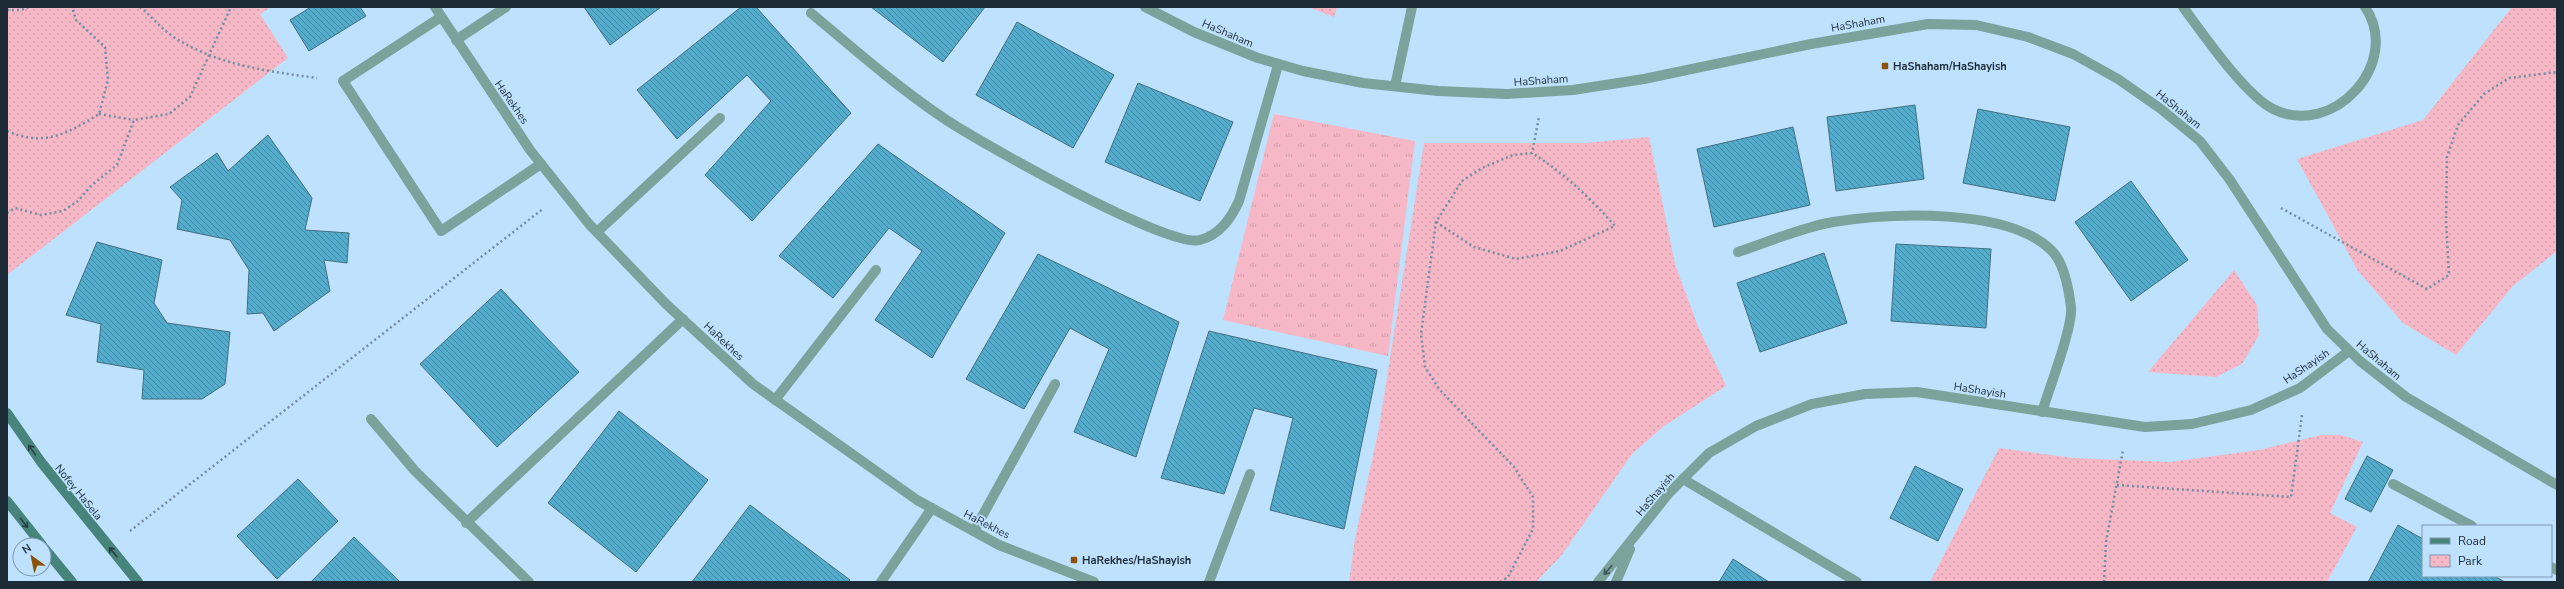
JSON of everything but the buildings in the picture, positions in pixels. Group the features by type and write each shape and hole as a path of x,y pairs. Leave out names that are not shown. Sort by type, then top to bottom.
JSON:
{"street":[{"name":"HaRekhes","path":"434,7 541,164 597,232 683,319 753,384 866,465 932,508 999,545 1094,582"},
{"path":"456,40 506,7"},
{"name":"HaShaham","path":"1145,7 1194,32 1258,58 1278,64 1363,83 1438,91 1507,94 1544,92 1644,79 1819,42 1928,24 1976,25 2028,37 2073,54 2118,79 2161,109 2200,141 2230,180 2327,329 2350,351 2406,397 2557,484"},
{"path":"1395,86 1412,7"},
{"path":"2183,7 2253,96 2273,109 2298,115 2322,113 2346,102 2361,86 2373,63 2375,38 2369,14 2365,7"},
{"path":"811,13 877,69 942,118 1089,200 1162,233 1199,241 1214,233 1230,221 1239,201 1278,64"},
{"path":"441,17 343,81 441,231 541,164"},
{"path":"597,232 720,118"},
{"path":"1738,252 1832,222 1891,215 1963,218 2020,230 2052,251 2064,275 2072,309 2066,337 2042,412"},
{"path":"775,400 876,270"},
{"path":"466,523 683,319"},
{"name":"HaShayish","path":"1598,582 1636,536 1668,493 1709,453 1756,426 1812,404 1866,394 1918,392 2145,427 2192,424 2251,410 2306,383 2350,351"},
{"path":"974,531 1055,384"},
{"name":"Nofey HaSela","path":"7,414 41,462 138,582"},
{"path":"371,419 415,471 466,523 529,582"},
{"path":"1209,582 1250,474"},
{"path":"1683,479 1857,582"},
{"path":"2392,484 2470,525"},
{"path":"7,501 36,537"},
{"path":"881,582 932,508"},
{"name":"HaShayish","path":"1616,582 1636,536"},
{"path":"52,558 72,582"}],"path":[{"path":"7,10 21,10 29,7"},
{"path":"7,131 34,139 69,134 99,114 108,80 105,47 76,20 72,7"},
{"path":"140,7 171,35 210,56 254,70 343,81"},
{"path":"99,114 134,120 170,114 190,97 210,56 231,7"},
{"path":"2278,206 2427,290 2449,275 2446,221 2447,157 2458,125 2484,94 2509,78 2557,72"},
{"path":"1532,153 1544,92"},
{"path":"7,213 15,208 41,215 63,211 78,202 92,186 118,165 134,120"},
{"path":"1436,222 1474,247 1516,258 1560,251 1615,226 1589,197 1562,173 1532,153 1513,155 1482,168 1462,181 1436,222 1421,334 1425,367 1439,390 1514,467 1533,497 1533,529 1508,577 1500,582"},
{"path":"109,547 564,192"},
{"path":"2117,485 2291,497 2306,383"},
{"path":"2104,582 2106,542 2128,424"},
{"path":"1392,582 1402,582"}],"green space":[{"path":"7,7 271,7 260,14 288,58 7,275"},
{"path":"1308,7 1337,7 1334,17"},
{"path":"2512,7 2557,7 2557,251 2513,286 2456,355 2403,323 2358,271 2297,159 2423,120"},
{"path":"1274,114 1415,141 1388,356 1223,320"},
{"path":"1649,137 1675,264 1697,324 1726,386 1664,426 1632,454 1561,556 1536,582 1349,582 1355,539 1379,428 1424,143 1586,143"},
{"path":"2234,270 2257,305 2259,335 2242,364 2216,377 2148,372"},
{"path":"2321,435 2341,435 2363,442 2330,513 2357,527 2327,582 1935,582 1931,580 1999,448 2073,458 2170,462 2259,450"}],"place":[{"name":"HaShaham/HaShayish","path":"1885,66"},
{"name":"HaRekhes/HaShayish","path":"1074,560"}]}
